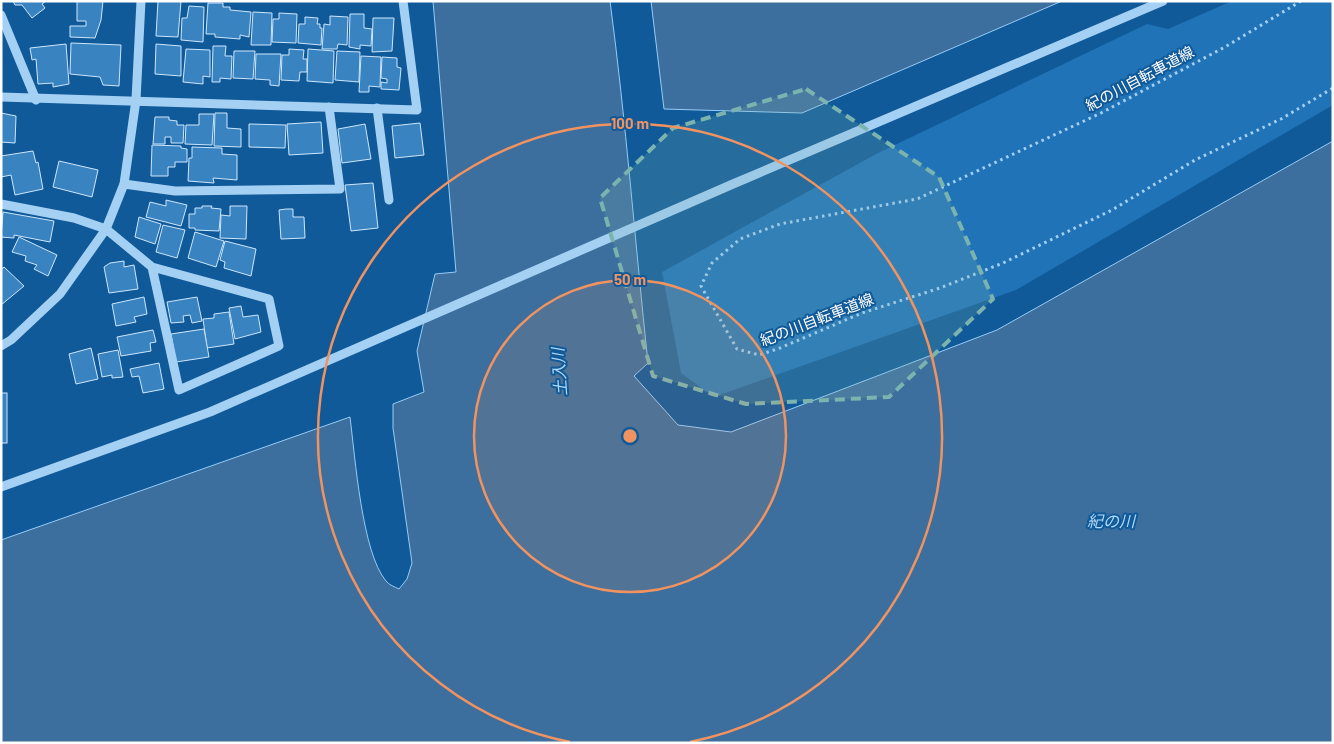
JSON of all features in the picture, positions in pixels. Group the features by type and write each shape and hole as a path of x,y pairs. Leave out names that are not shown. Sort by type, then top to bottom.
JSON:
{"street":[{"path":"1,346 11,340 60,294 106,229 124,184 136,100 141,1"},
{"path":"1,98 136,100 417,110 404,1"},
{"path":"1,487 210,412 734,184 1164,1"},
{"path":"1,15 36,100"},
{"path":"124,184 175,191 340,189 329,107"},
{"path":"377,108 389,200"},
{"path":"1,204 74,218 106,229 152,267 269,298 279,346 179,390 152,267"}],"path":[{"name":"紀の川自転車道線","path":"1300,1 1225,47 1101,113 917,199 780,224 740,239 712,263 701,286 737,349 759,355 862,313 940,288 1003,263 1112,210 1195,160 1281,119 1333,88"}],"highlighted area":[{"path":"806,89 939,177 993,299 889,397 746,404 653,376 600,198 673,128"}],"shaded area":[{"path":"1232,1 1333,1 1333,105 1016,290 714,397 681,373 662,272 876,154 1147,24 1168,29"}],"water":[{"name":"紀の川","path":"433,1 610,1 626,136 648,363 634,376 678,425 731,432 997,330 1333,141 1333,743 1,743 1,540 350,417 357,479 365,527 371,549 378,568 389,584 399,589 407,579 412,563 393,428 393,404 424,392 417,351 435,274 456,272"},
{"path":"651,1 1062,1 802,113 664,109"}],"building":[{"path":"13,1 46,1 42,4 45,8 32,18 22,5 15,5"},
{"path":"77,1 103,1 101,20 95,38 70,37 70,26 86,26 86,21 77,21"},
{"path":"158,1 181,1 178,37 156,36"},
{"path":"208,3 223,3 223,7 230,7 230,10 251,12 249,37 240,35 240,39 215,37 215,34 206,34"},
{"path":"189,6 204,7 203,42 181,40 182,18 187,18"},
{"path":"253,12 272,13 271,45 251,45"},
{"path":"279,13 297,14 296,43 272,42 273,19 279,19"},
{"path":"350,14 364,14 364,28 372,29 371,46 360,45 360,49 349,47"},
{"path":"330,16 348,17 347,45 338,44 337,49 322,49 324,24 330,25"},
{"path":"305,17 318,18 317,24 320,24 320,28 322,28 321,45 298,43 299,24 305,24"},
{"path":"373,18 394,18 392,51 372,52"},
{"path":"71,43 121,45 119,86 103,85 100,77 70,74"},
{"path":"66,44 69,84 53,87 53,83 38,84 36,59 32,60 30,48"},
{"path":"156,44 181,46 181,76 155,74"},
{"path":"213,46 226,46 225,56 232,56 231,79 220,78 220,82 212,82"},
{"path":"186,49 210,50 210,77 203,76 203,84 183,82"},
{"path":"289,49 304,50 303,59 307,59 307,72 300,72 299,81 281,80 282,55 289,55"},
{"path":"308,49 334,51 333,83 307,81"},
{"path":"234,51 255,51 253,79 233,78"},
{"path":"337,51 360,52 359,82 335,80"},
{"path":"256,54 281,54 279,86 270,85 270,80 255,79"},
{"path":"361,56 381,57 380,87 369,86 369,92 359,92"},
{"path":"382,57 397,58 397,67 401,68 399,90 381,89 381,82 387,83 387,79 381,78"},
{"path":"1,113 16,116 15,143 1,142"},
{"path":"215,113 227,113 227,128 241,129 241,147 214,146"},
{"path":"199,114 214,114 212,145 185,144 186,125 199,125"},
{"path":"155,117 169,117 169,120 177,121 177,125 184,125 183,143 171,143 171,137 165,137 165,144 153,144"},
{"path":"321,122 323,153 289,155 287,124"},
{"path":"420,123 424,155 395,158 392,126"},
{"path":"249,124 286,125 285,148 249,147"},
{"path":"365,124 371,159 342,163 338,129"},
{"path":"152,145 181,146 181,148 187,149 187,162 175,162 175,167 168,167 168,176 151,176"},
{"path":"192,147 222,148 222,154 237,155 237,180 213,178 214,183 188,181 189,158 192,158"},
{"path":"33,151 36,163 38,162 43,189 15,195 11,175 1,177 1,156"},
{"path":"59,161 98,170 92,197 53,187"},
{"path":"373,183 378,228 351,231 345,185"},
{"path":"166,200 187,205 181,226 146,217 150,202 166,206"},
{"path":"202,206 212,206 211,208 221,209 219,231 189,228 189,214 195,214 195,208 202,208"},
{"path":"230,206 247,206 246,239 220,238 221,215 230,216"},
{"path":"293,209 293,217 304,217 305,238 281,239 279,210"},
{"path":"3,212 54,221 50,242 14,235 14,238 1,237"},
{"path":"139,217 161,224 155,244 135,237"},
{"path":"163,225 185,230 177,258 156,252"},
{"path":"195,232 224,241 216,267 188,258"},
{"path":"19,237 57,255 48,276 34,269 37,265 25,261 26,256 12,252"},
{"path":"225,241 256,249 251,276 224,268 225,262 220,260"},
{"path":"124,261 124,267 134,265 138,289 109,293 104,267 110,263"},
{"path":"4,267 24,286 1,305 1,270"},
{"path":"144,297 147,314 134,317 136,322 116,326 112,304"},
{"path":"197,297 202,321 192,323 190,315 183,316 184,322 171,323 167,302"},
{"path":"241,306 243,317 258,315 261,332 235,339 229,308"},
{"path":"229,312 234,344 207,348 203,319 214,318 214,314"},
{"path":"204,329 209,357 176,362 171,334"},
{"path":"153,330 156,342 150,343 151,351 121,356 117,337"},
{"path":"91,348 98,379 76,384 69,354"},
{"path":"118,350 123,377 112,378 112,375 102,377 98,354"},
{"path":"159,363 164,389 143,393 139,376 132,377 130,369"},
{"path":"1,393 7,393 7,443 1,443"}],"water label":[{"name":"土入川","path":"559,372"}]}
